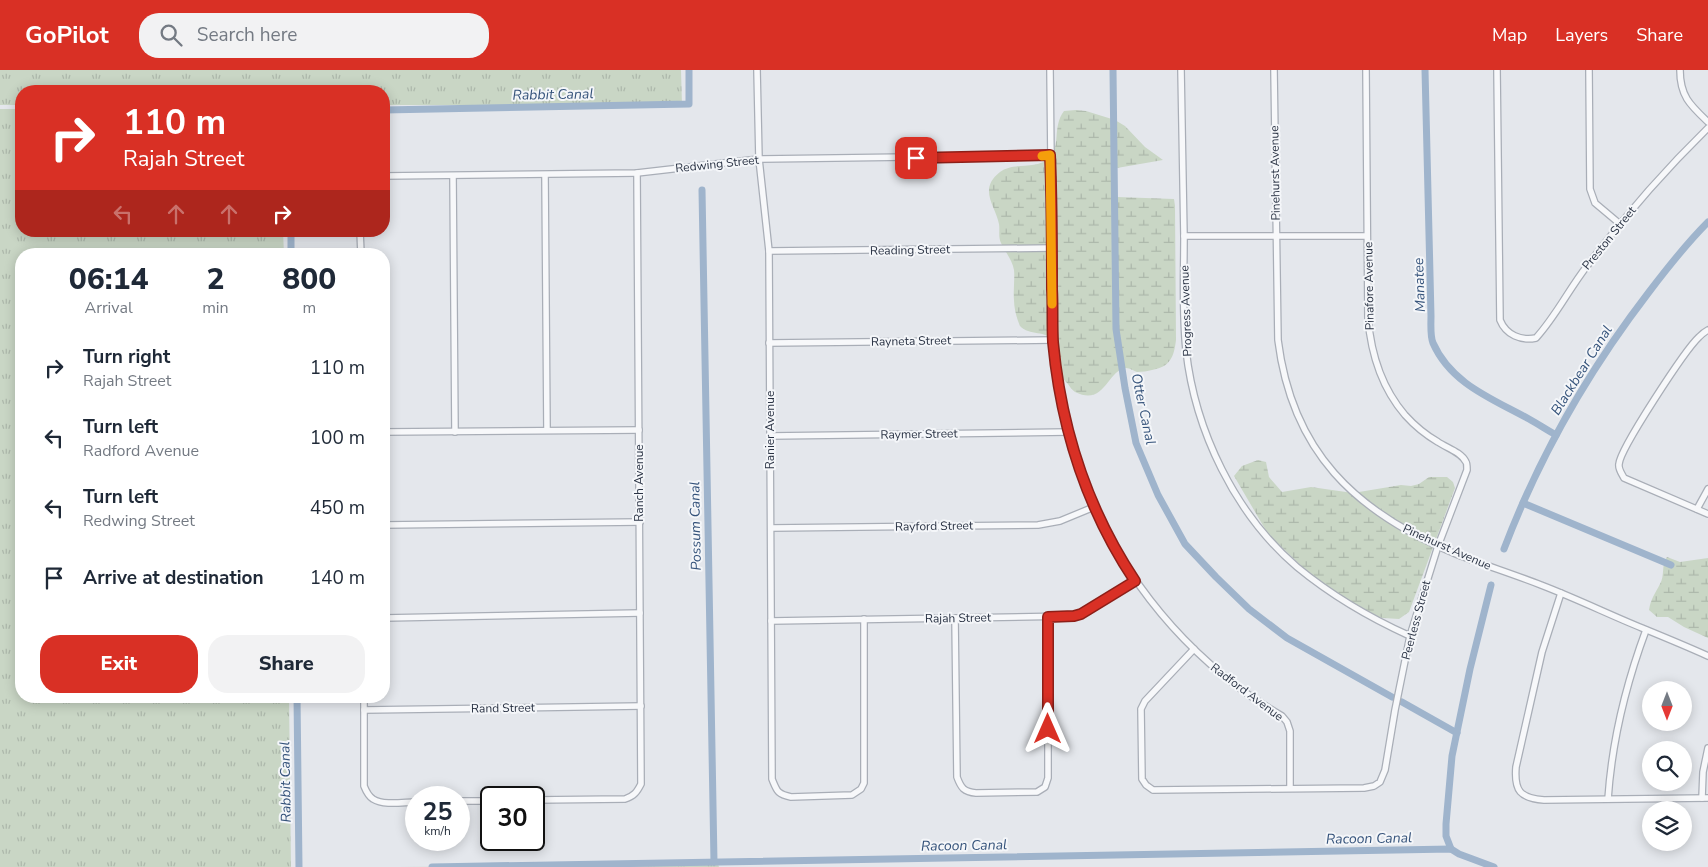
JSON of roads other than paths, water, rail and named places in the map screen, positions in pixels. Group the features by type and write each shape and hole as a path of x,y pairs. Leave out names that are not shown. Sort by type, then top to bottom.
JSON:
{"street":[{"name":"Ranier Avenue","path":"757,70 759,159 768,251 772,779 776,790 782,795 791,797 852,795 861,789 864,783 864,619"},
{"name":"Radford Avenue","path":"1050,70 1053,340 1057,378 1068,432 1078,467 1111,542 1135,581 1161,614 1194,649 1224,676 1282,716 1287,722 1290,732 1290,788"},
{"name":"Progress Avenue","path":"1181,70 1184,330 1189,375 1201,421 1224,475 1241,502 1278,549 1336,596 1410,636"},
{"name":"Pinehurst Avenue","path":"1274,70 1276,315 1280,361 1289,392 1304,428 1321,456 1360,499 1397,525 1438,546 1561,593 1708,656"},
{"name":"Pinafore Avenue","path":"1366,70 1370,336 1376,361 1394,400 1406,415 1424,432 1455,452 1466,463"},
{"name":"Preston Street","path":"1497,70 1499,310 1503,326 1512,335 1522,338 1536,338 1544,329 1582,272 1620,224 1708,128"},
{"path":"1589,70 1590,189 1596,203 1620,224"},
{"path":"1680,70 1681,87 1684,95 1694,109 1708,122"},
{"name":"Redwing Street","path":"390,176 637,173 759,159 1050,155"},
{"name":"Ranch Avenue","path":"545,800 625,799 638,792 642,775 637,173"},
{"path":"544,175 547,430"},
{"path":"453,176 455,432"},
{"path":"1184,236 1367,236"},
{"name":"Reading Street","path":"768,251 1052,248"},
{"path":"1708,330 1698,338 1650,406 1621,456 1619,464 1624,478 1708,514"},
{"name":"Rayneta Street","path":"769,343 1053,340"},
{"path":"390,432 639,430"},
{"name":"Raymer Street","path":"770,436 1068,432"},
{"name":"Peerless Street","path":"1290,788 1364,788 1374,786 1380,782 1385,770 1394,710 1410,636 1438,546 1468,470 1466,463"},
{"path":"1697,510 1708,489"},
{"name":"Rayford Street","path":"771,528 1038,525 1060,521 1094,507"},
{"path":"390,526 640,522"},
{"name":"Rajah Street","path":"771,621 1068,617 1081,614 1135,581"},
{"path":"1561,593 1542,652 1516,767 1516,786 1520,793 1528,798 1537,799 1705,798 1703,772 1708,748"},
{"path":"390,618 640,614"},
{"path":"955,618 956,770 961,788 976,794 1030,793 1037,792 1045,787 1049,766 1048,617"},
{"path":"1608,799 1609,777 1617,731 1646,630"},
{"path":"1194,649 1145,701 1141,709 1142,779 1146,785 1153,790 1162,791 1290,788"},
{"path":"364,703 364,786 368,795 374,800 381,802 405,802"},
{"name":"Rand Street","path":"364,710 641,706"}],"waterway":[{"name":"Rabbit Canal","path":"390,110 689,104 689,70"},
{"name":"Otter Canal","path":"1113,70 1116,329 1136,443 1158,495 1185,544 1249,609 1287,638 1392,697"},
{"name":"Manatee","path":"1425,70 1431,337 1433,343 1451,369 1474,389 1556,435"},
{"name":"Possum Canal","path":"702,190 714,862"},
{"name":"Blackbear Canal","path":"1504,549 1549,448 1586,383 1649,292 1677,256 1708,222"},
{"name":"Rabbit Canal","path":"291,237 291,248"},
{"path":"1523,503 1671,565"},
{"name":"Blackbear Canal","path":"1451,849 1446,836 1446,824 1452,756 1470,669 1491,585"},
{"name":"Otter Canal","path":"1402,702 1457,733"},
{"name":"Rabbit Canal","path":"297,703 299,867"},
{"name":"Racoon Canal","path":"432,867 1451,849 1459,854 1494,867"}]}
